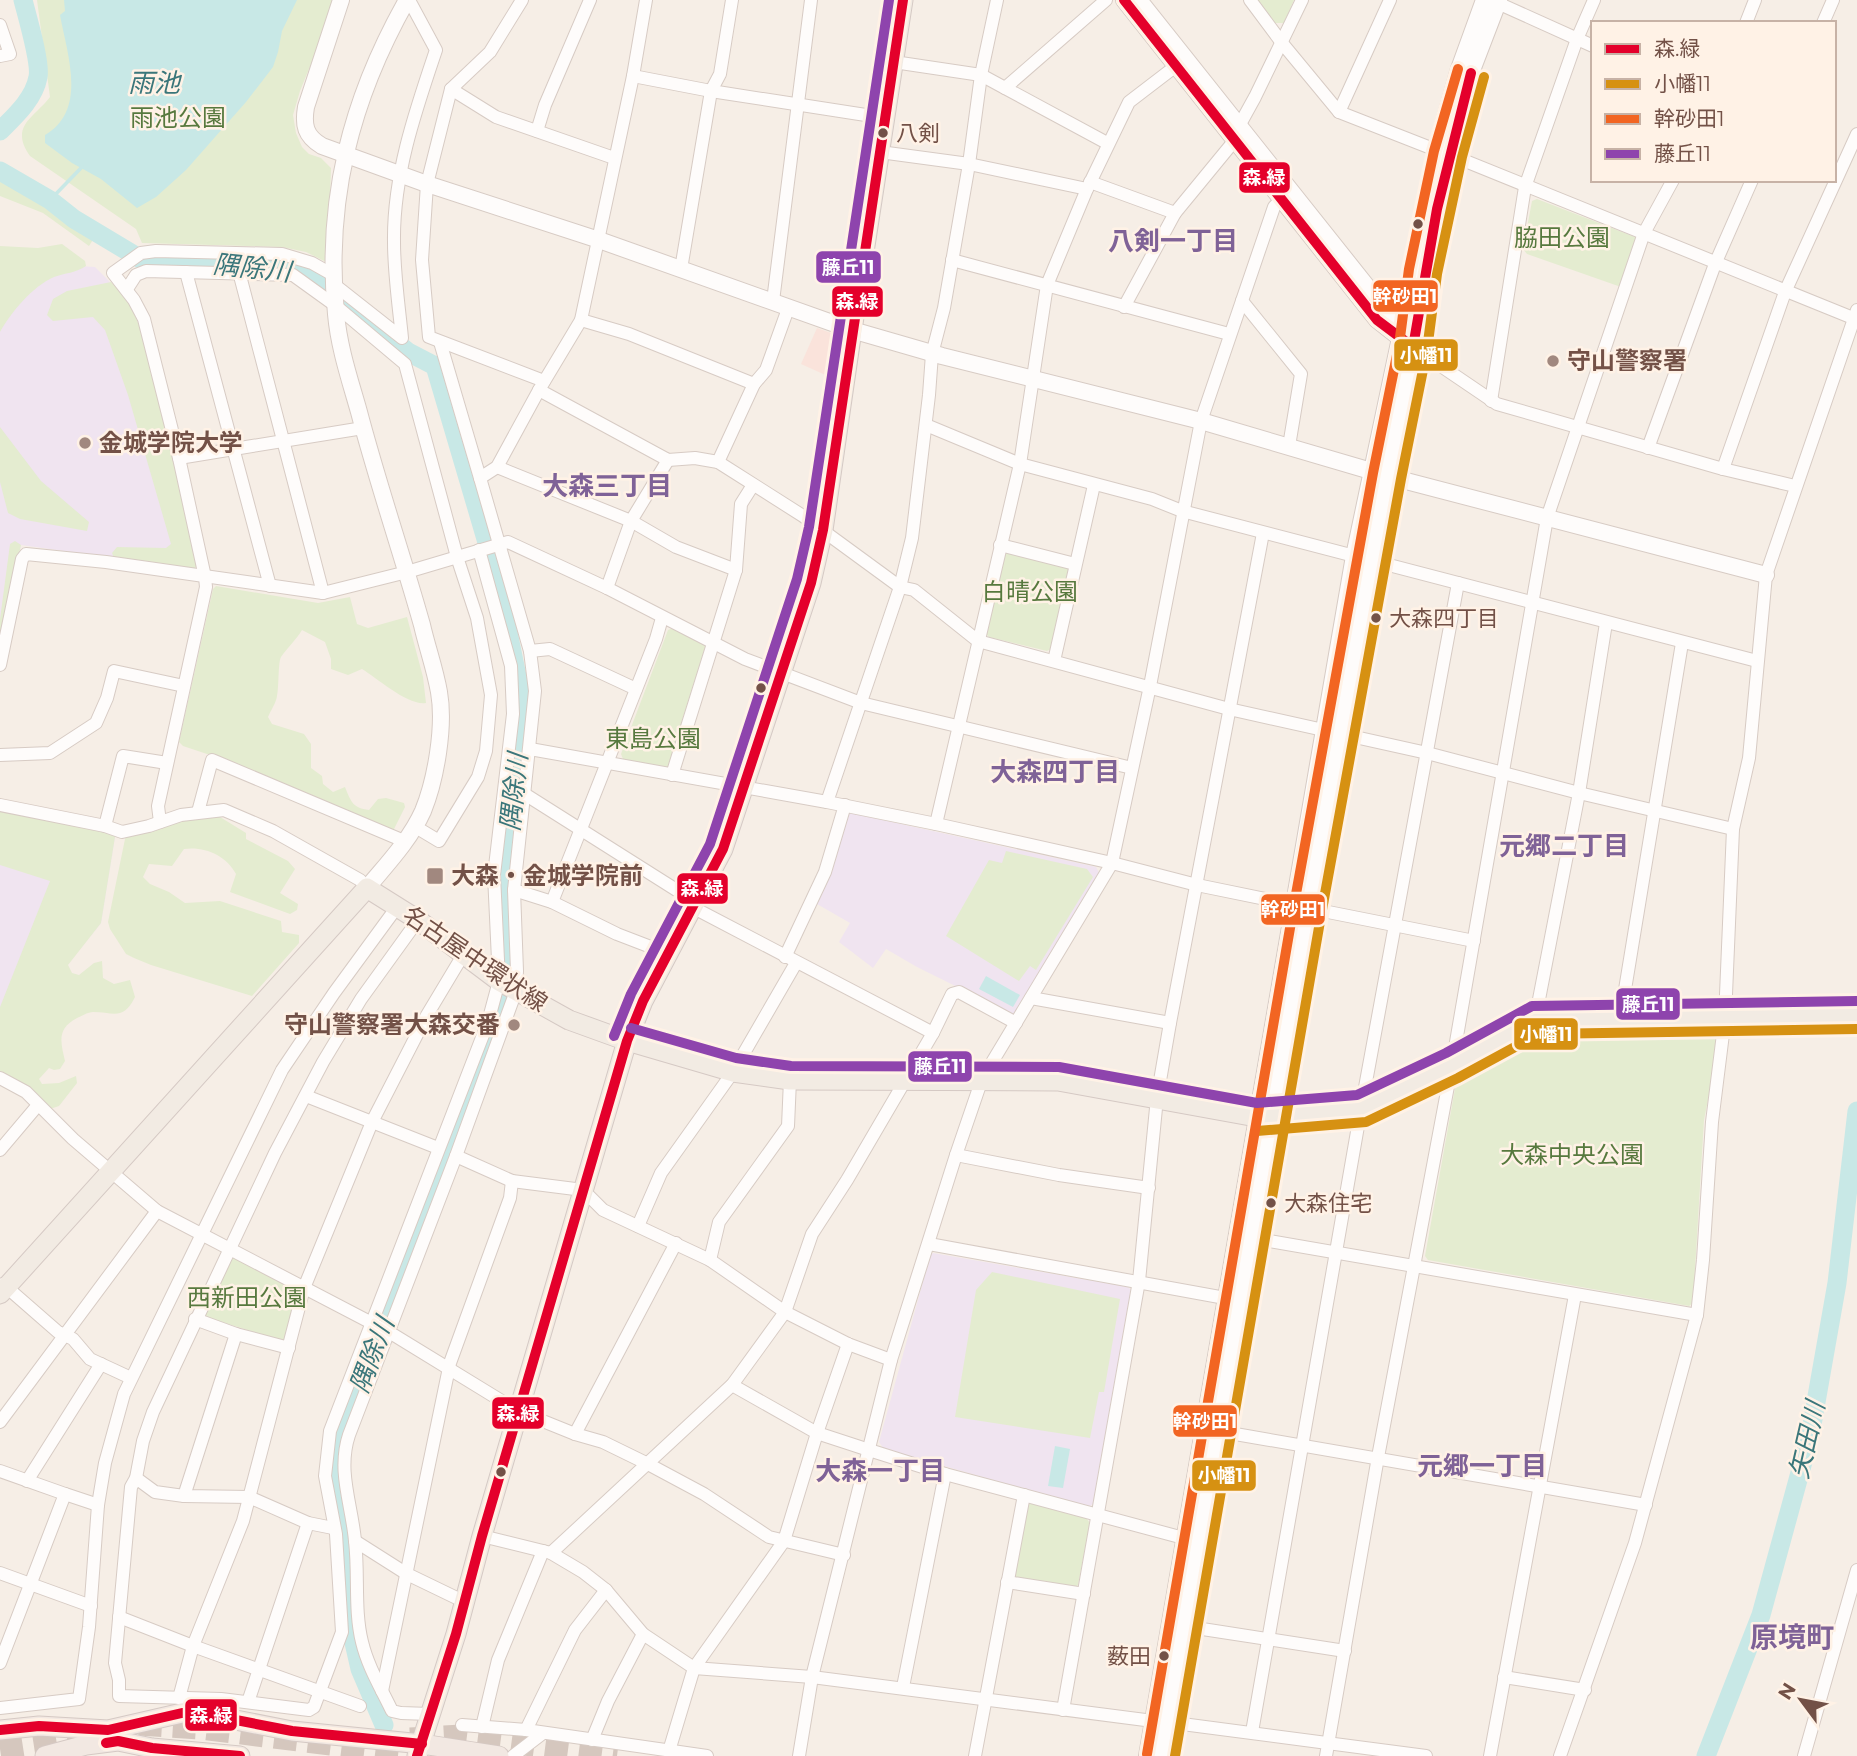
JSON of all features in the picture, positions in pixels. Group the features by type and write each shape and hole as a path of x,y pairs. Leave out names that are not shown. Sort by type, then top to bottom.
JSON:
{"highway":[{"path":"1,1729 39,1726 108,1730 182,1713 201,1713 292,1731 419,1750 499,1756"},
{"path":"45,1756 86,1745 118,1741 152,1748 240,1756"}],"main road":[{"path":"419,1750 465,1602 626,1041 635,1018 723,849 811,583 823,530 903,0"},
{"path":"2,1287 113,1171 366,888"},
{"name":"名古屋中環状線","path":"366,888 418,920 507,986 569,1020 626,1041 733,1072 790,1080 1058,1081 1264,1116 1361,1109 1452,1065 1535,1020 1857,1016"}],"street":[{"path":"341,0 304,120 307,133 313,141 344,154 773,300 852,330 932,354 1200,422 1379,474 1766,575"},
{"path":"0,806 105,826 122,832 198,812 224,810 273,831 359,880 366,888 396,854 422,813 435,775 440,730 440,694 344,360 336,292 334,228 344,154 362,95 380,53 408,0"},
{"path":"127,289 136,275 146,271 293,275 336,292 402,338 394,242 400,173 418,103 436,50 408,0"},
{"path":"522,0 490,52 451,89 427,184 422,260 429,337 541,386 668,460 695,458 718,462 823,530 900,587 915,590 978,641 1229,709 1427,753 1579,793 1733,829"},
{"path":"537,131 545,105 590,0"},
{"path":"480,478 497,467 581,320 633,76 646,0"},
{"path":"681,270 711,91 720,74 732,0"},
{"path":"773,300 811,0"},
{"path":"827,802 900,587 912,538 932,354 944,308 969,164 981,75 997,0"},
{"path":"1005,88 1106,0"},
{"path":"1124,0 1176,66 1237,133 1405,338"},
{"path":"1139,0 1282,198 1377,320 1497,404 1723,469 1796,486"},
{"path":"1250,0 1339,112 1785,292 1855,314 1766,575 1749,758 1733,829 1725,1018 1712,1122 1697,1315 1646,1505 1585,1690 1560,1756"},
{"path":"1124,307 1175,213 1237,133 1302,0"},
{"path":"1339,112 1390,0"},
{"path":"1492,401 1525,187 1577,39 1594,0"},
{"path":"1747,21 1755,0"},
{"path":"1824,21 1833,0"},
{"path":"1161,1756 1160,1721 1191,1540 1225,1298 1264,1116 1332,732 1354,556 1379,474 1405,338 1423,272 1442,152 1471,73 1493,1 1591,45"},
{"path":"0,25 10,54 0,56"},
{"path":"894,62 981,75 1107,143"},
{"path":"936,824 1020,464 1047,285 1088,185 1129,102 1176,66"},
{"path":"633,76 885,118"},
{"path":"451,89 496,117 614,158"},
{"path":"1839,160 1857,134"},
{"path":"880,152 1088,185 1175,213"},
{"path":"1327,1750 1378,1457 1452,1065 1547,518 1644,233 1672,182"},
{"path":"1648,448 1715,264 1751,182"},
{"path":"1723,469 1785,292 1830,182"},
{"path":"799,1756 812,1677 891,1360 982,1080 1112,863 1150,686 1200,422 1274,207 1282,198"},
{"path":"160,821 158,806 206,587 179,458 144,319 127,289 113,272 141,253 156,251 282,254 312,263 405,364 457,557 477,618 491,695 486,751 478,777 439,841 414,825"},
{"path":"952,260 1229,334"},
{"path":"186,272 270,586"},
{"path":"239,272 323,593"},
{"path":"1242,301 1301,374 1289,446"},
{"path":"718,462 754,384 766,370 789,306"},
{"path":"581,320 629,334 754,384"},
{"path":"430,1714 392,1711 370,1669 359,1627 355,1541 345,1479 346,1443 456,1156 507,986 494,875 513,714 511,666 488,548 480,478 440,342"},
{"path":"926,425 1020,464 1152,499 1182,511 1757,661"},
{"path":"179,458 363,428"},
{"path":"607,588 631,521 668,460"},
{"path":"497,467 631,521 676,547 736,570"},
{"path":"1332,732 1372,560 1379,474"},
{"path":"672,775 736,570 741,504 753,485"},
{"path":"1054,661 1094,485"},
{"path":"1063,1710 1139,1281 1157,1098 1263,533"},
{"path":"0,665 22,559 26,554 106,562 323,593 508,542 607,588 745,659 861,703 1132,768"},
{"path":"1000,545 1075,564"},
{"path":"418,920 342,1028 275,1153 153,1412 143,1441 136,1478 131,1487 115,1663 119,1696 248,1702 309,1710 314,1707 342,1632 340,1580 325,1476 330,1432 488,1022 517,971 514,890 535,691 530,651 488,548"},
{"path":"1252,1732 1361,1109 1458,583"},
{"path":"552,902 582,831 662,618"},
{"path":"1535,1020 1579,793 1606,623"},
{"path":"1620,1020 1682,643"},
{"path":"530,651 550,649 636,689"},
{"path":"0,755 50,752 96,723 107,698 114,671 184,686"},
{"path":"530,749 845,805 1112,863 1197,886 1474,941"},
{"path":"105,826 123,756 167,763"},
{"path":"198,812 212,760 404,841"},
{"path":"523,793 695,905 791,960 933,1034"},
{"path":"638,1226 661,1173 733,1072 791,960 825,872 845,805"},
{"path":"514,890 552,902 617,934 668,954"},
{"path":"0,1708 79,1699 91,1606 98,1505 115,1421 131,1378 282,1070 397,907"},
{"path":"179,1698 193,1646 243,1521 304,1288 372,1122 427,1015 463,955"},
{"path":"482,1727 498,1660 547,1552 648,1464 732,1385 785,1312 812,1234 933,1034 952,994 958,992 1016,1023"},
{"path":"1031,998 1170,1023"},
{"path":"0,1079 26,1092 73,1139 158,1211 389,1332 518,1411 603,1442 648,1464 704,1494 769,1537 844,1555"},
{"path":"710,1260 719,1222 788,1126 790,1080"},
{"path":"306,1096 438,1148"},
{"path":"0,1150 38,1105"},
{"path":"1147,1756 1160,1721 1183,1626 1191,1540 1218,1431 1252,1238 1264,1116"},
{"path":"956,1155 1059,1175 1149,1188"},
{"path":"456,1156 512,1181 583,1190 603,1210 710,1260 785,1312 848,1344 891,1360"},
{"path":"382,1691 449,1369 510,1198 512,1181"},
{"path":"0,1422 158,1211"},
{"path":"1252,1238 1697,1315"},
{"path":"575,1434 676,1244"},
{"path":"929,1244 1225,1298"},
{"path":"2,1287 64,1336 73,1339 90,1359 131,1378"},
{"path":"1490,1756 1574,1295"},
{"path":"195,1319 236,1334 289,1348"},
{"path":"184,1496 236,1334"},
{"path":"669,1752 694,1668 783,1541 848,1344"},
{"path":"27,1481 101,1364"},
{"path":"732,1385 817,1433 945,1474 1191,1540"},
{"path":"1218,1431 1646,1505"},
{"path":"0,1471 98,1505"},
{"path":"903,1687 945,1474"},
{"path":"136,1478 155,1492 184,1496 249,1497 308,1523 333,1528"},
{"path":"0,1663 65,1494"},
{"path":"975,1756 1024,1495"},
{"path":"248,1702 308,1523"},
{"path":"482,1536 547,1552 583,1572 606,1590 643,1634 694,1668 903,1687 1063,1710 1252,1732 1327,1750 1426,1756"},
{"path":"355,1541 407,1574 465,1602"},
{"path":"1804,1756 1857,1570"},
{"path":"0,1573 91,1606"},
{"path":"1007,1581 1084,1594"},
{"path":"526,1730 575,1630 606,1590"},
{"path":"119,1617 360,1706"},
{"path":"1183,1626 1345,1651"},
{"path":"593,1740 608,1701 643,1634"},
{"path":"1504,1677 1585,1690"},
{"path":"462,1725 526,1730 707,1756"},
{"path":"513,1756 543,1733"}],"shaded area":[{"name":"金城学院大学","path":"0,261 95,267 129,301 198,564 114,558 21,545 0,645"},
{"path":"817,328 838,338 832,378 801,364"},
{"path":"0,809 115,837 101,923 67,965 0,1074"},
{"path":"851,813 1096,867 1101,876 1016,1013 1012,1014 886,949 873,968 839,942 850,923 817,904 845,817"},
{"path":"933,1253 1128,1287 1131,1290 1093,1504 1089,1507 884,1449 879,1442"}],"green space":[{"name":"雨池公園","path":"37,0 337,0 293,115 302,147 309,154 321,158 331,168 328,261 306,252 282,247 142,243 136,229 30,156 24,146 23,130 26,123 50,97"},
{"path":"1257,0 1294,0 1284,23 1275,23"},
{"path":"0,177 22,191 50,203 94,238 89,246 43,213 0,196"},
{"name":"脇田公園","path":"1537,199 1635,237 1641,244 1621,287 1527,254 1523,249 1532,201"},
{"path":"62,244 85,261 86,266 54,277 30,293 0,332 0,246 38,248"},
{"path":"111,282 129,301 145,340 198,564 193,571 114,558 112,553 117,547 166,548 171,544 128,395 105,330 93,317 53,321 47,315 53,299 67,291"},
{"path":"0,427 41,481 89,522 87,531 20,519 8,513 0,482"},
{"path":"15,541 21,545 0,645 0,619 10,544"},
{"name":"白晴公園","path":"1003,551 1070,567 1051,649 1047,651 986,634"},
{"path":"216,586 318,603 350,597 357,624 368,628 407,617 423,677 426,703 402,696 362,669 348,675 331,669 331,659 325,642 302,630 281,657 278,692 268,717 272,724 304,734 311,744 311,768 322,776 323,784 333,792 345,787 353,803 359,808 369,810 378,799 386,798 404,803 405,807 394,829 387,830 183,746 179,742 213,589"},
{"name":"東島公園","path":"673,628 706,644 707,648 671,766 667,768 623,759 621,754 668,630"},
{"path":"0,809 113,830 115,837 101,923 68,965 72,973 79,975 94,963 102,961 103,978 114,984 130,980 135,997 131,1005 122,1012 89,1013 70,1022 66,1027 62,1037 65,1061 60,1069 49,1068 39,1079 42,1084 59,1083 76,1076 77,1083 59,1106 50,1109 0,1074 0,1007 50,881 0,865"},
{"path":"220,817 246,833 246,839 288,861 295,869 280,893 298,904 297,910 290,914 230,892 236,874 232,867 214,853 199,849 184,849 172,866 149,864 143,877 150,884 185,903 220,901 281,921 282,932 299,935 299,943 252,996 151,965 126,954 108,922 128,832 184,818"},
{"path":"1006,851 1087,869 1093,877 1036,970 1030,966 1019,981 946,936 989,860 1002,863"},
{"name":"大森中央公園","path":"1719,1025 1722,1029 1704,1120 1693,1303 1689,1306 1428,1260 1425,1256 1458,1072 1545,1028"},
{"name":"西新田公園","path":"236,1257 296,1289 298,1293 286,1340 206,1317 204,1313 231,1259"},
{"path":"992,1272 1120,1299 1104,1392 1099,1392 1090,1438 955,1417 976,1290"},
{"path":"1033,1502 1086,1518 1090,1523 1078,1585 1075,1588 1014,1577 1027,1505"}],"water":[{"name":"雨池","path":"64,0 297,0 282,31 273,67 186,170 156,197 137,208 101,179 72,163 45,143 45,135 58,124 66,111 70,96 70,64 60,15 65,11"},
{"path":"986,976 1020,995 1013,1007 979,989"},
{"path":"1055,1446 1070,1449 1063,1488 1048,1486"}],"waterway":[{"name":"隅除川","path":"0,131 28,100 38,77 36,51 23,0"},
{"path":"50,200 82,167"},
{"name":"隅除川","path":"0,171 144,261 265,264 297,270 319,281 408,352 435,366 496,573 519,686 519,763 505,870 508,979 499,1023 336,1447 336,1485 348,1568 349,1621 360,1669 384,1725"},
{"name":"矢田川","path":"1706,1756 1761,1615 1810,1436 1837,1283 1857,1111"}],"tunnel":[{"path":"139,1724 201,1728 427,1756"},
{"path":"0,1749 71,1738 104,1736"},
{"path":"410,1739 462,1736 617,1756"}],"transit line":[{"name":"藤丘11","path":"614,1036 631,994 710,844 797,579 809,527 889,0"},
{"name":"森.緑","path":"417,1756 456,1634 482,1536 627,1041 643,1001 723,849 811,583 823,530 903,0"},
{"name":"森.緑","path":"1124,0 1377,320 1413,347"},
{"name":"幹砂田1","path":"1147,1754 1294,905 1399,345 1409,269 1434,151 1458,69"},
{"name":"森.緑","path":"1413,347 1437,209 1471,73"},
{"name":"小幡11","path":"1175,1756 1322,910 1427,350 1437,274 1462,157 1484,77"},
{"name":"藤丘11","path":"631,1028 736,1058 791,1066 1059,1067 1257,1103 1357,1095 1446,1053 1532,1006 1857,1001"},
{"name":"小幡11","path":"1257,1131 1366,1122 1458,1078 1539,1034 1857,1029"},
{"name":"森.緑","path":"0,1730 39,1726 108,1730 182,1713 200,1713 292,1731 422,1744"},
{"name":"森.緑","path":"106,1743 118,1741 152,1748 240,1756"}],"place":[{"name":"八剣","path":"883,133"},
{"name":"守山警察署","path":"1553,361"},
{"name":"金城学院大学","path":"85,443"},
{"name":"大森四丁目","path":"1376,618"},
{"name":"大森・金城学院前","path":"435,876"},
{"name":"守山警察署大森交番","path":"514,1025"},
{"name":"大森住宅","path":"1271,1203"},
{"name":"薮田","path":"1164,1656"}],"district":[{"name":"八剣一丁目","path":"1173,241"},
{"name":"大森三丁目","path":"607,486"},
{"name":"大森四丁目","path":"1055,772"},
{"name":"元郷二丁目","path":"1564,846"},
{"name":"元郷一丁目","path":"1482,1466"},
{"name":"大森一丁目","path":"880,1471"},
{"name":"原境町","path":"1792,1637"}]}
